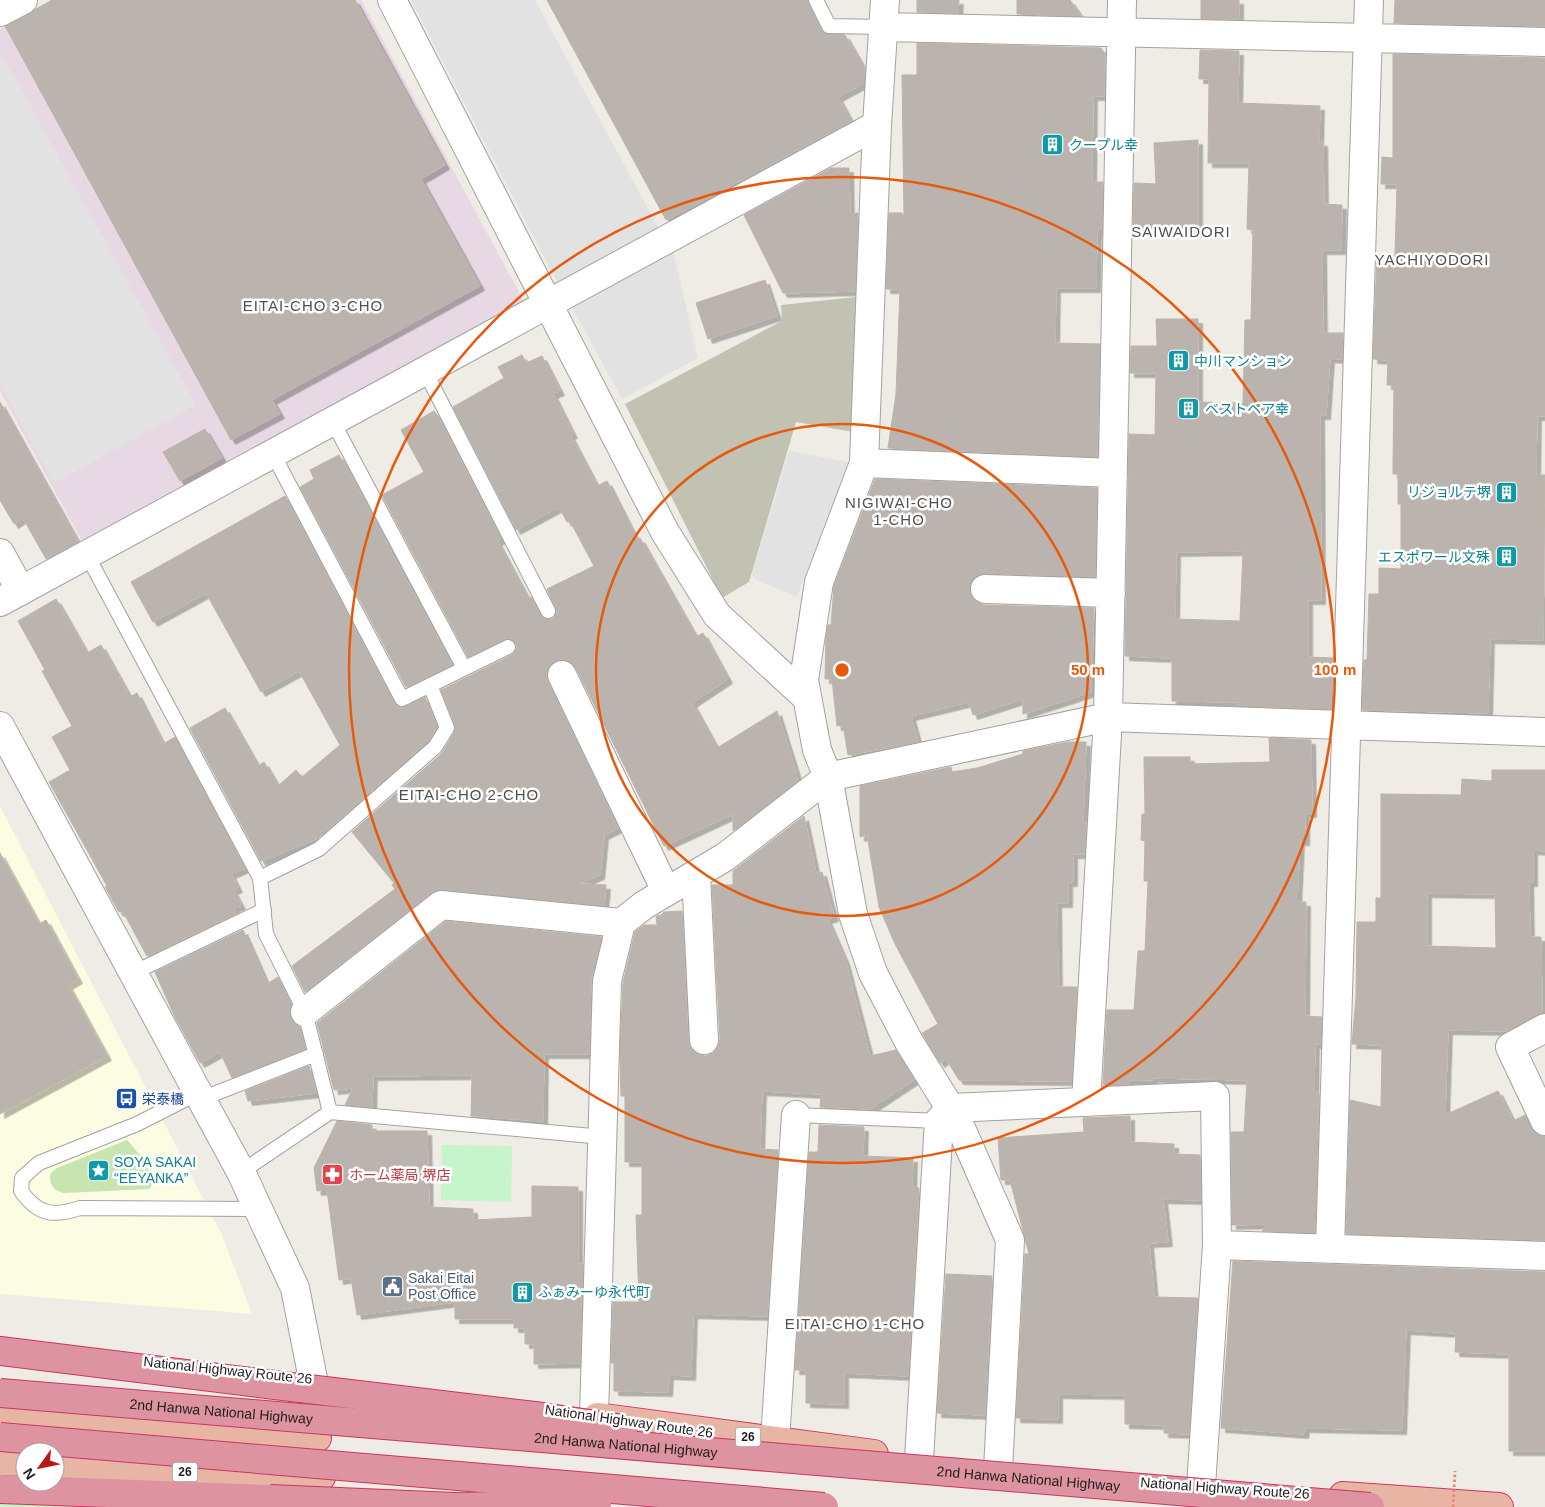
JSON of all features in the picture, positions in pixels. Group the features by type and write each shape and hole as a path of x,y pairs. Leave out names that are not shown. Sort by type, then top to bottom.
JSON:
{"highway":[{"name":"National Highway Route 26","path":"0,1346 412,1388 594,1416 998,1470 1499,1507"},
{"path":"0,1352 543,1417 863,1466"},
{"name":"2nd Hanwa National Highway","path":"0,1393 1370,1507"},
{"path":"0,1409 317,1438"},
{"name":"26","path":"0,1437 824,1507"},
{"path":"0,1460 15,1461"},
{"name":"26","path":"65,1465 165,1471 316,1476 689,1507"},
{"path":"0,1489 455,1507 748,1501"}],"street":[{"path":"0,12 23,0"},
{"path":"392,0 665,532 717,615 807,698"},
{"path":"885,0 877,125 864,463 819,582 804,680 817,750 828,777 853,914 872,974 909,1042 1010,1240 998,1470"},
{"path":"1086,1102 1108,718 1122,0"},
{"path":"1330,1248 1369,0"},
{"path":"884,27 1545,42"},
{"path":"0,553 10,597 877,125"},
{"path":"864,463 1113,473"},
{"path":"985,589 1110,592"},
{"path":"562,675 666,891"},
{"path":"305,1012 441,905 620,923 666,891 725,857 828,777 1108,718 1347,724 1545,732"},
{"path":"0,726 241,1172 296,1288 313,1379 317,1438 314,1507"},
{"path":"696,875 704,1040"},
{"path":"594,1416 607,981 620,923"},
{"path":"1545,1028 1510,1046 1545,1121"},
{"path":"945,1115 1086,1102 1216,1096 1217,1245 1201,1486"},
{"path":"775,1441 796,1115"},
{"path":"919,1460 945,1115"},
{"path":"1217,1245 1545,1256"}],"lane":[{"path":"816,0 829,26 884,27"},
{"path":"425,371 548,610"},
{"path":"333,422 464,668"},
{"path":"273,454 402,698 508,647"},
{"path":"87,555 260,878 266,934 305,1012 330,1112"},
{"path":"260,878 319,849 435,746 447,728 430,685"},
{"path":"134,973 264,910"},
{"path":"258,1208 80,1208 64,1213 45,1213 29,1203 21,1191 22,1178 39,1163 137,1124 200,1096 316,1054"},
{"path":"241,1172 330,1112 603,1137"},
{"path":"796,1115 945,1115"}],"path":[{"path":"1453,1507 1454,1471"}],"shaded area":[{"path":"51,0 361,0 526,305 82,541 0,391 0,29"},
{"path":"411,0 535,0 659,229 557,282"},
{"path":"0,51 196,405 54,483 0,385"},
{"path":"673,251 698,358 622,399 569,302"},
{"path":"856,297 858,375 853,432 796,422 749,582 722,598 625,404 782,321 781,305"},
{"path":"789,451 848,462 797,597 755,579 752,574"},
{"path":"0,806 222,1235 252,1314 0,1294"}],"green space":[{"path":"127,1140 149,1170 153,1181 150,1189 64,1193 52,1186 50,1180 51,1173 57,1168"},
{"path":"442,1145 512,1146 511,1202 441,1200"},
{"path":"0,1501 95,1507 0,1507"}],"building":[{"path":"52,0 355,0 445,165 421,179 480,286 272,400 280,414 231,440 5,26"},
{"path":"547,0 807,0 824,33 845,35 865,70 864,83 838,97 851,121 666,220"},
{"path":"917,0 959,0 958,13 917,12"},
{"path":"1017,0 1070,0 1081,16 1017,14"},
{"path":"1201,0 1239,0 1239,19 1201,19"},
{"path":"1395,0 1545,0 1545,26 1394,23"},
{"path":"917,43 1101,48 1105,54 1104,96 1093,96 1092,182 1103,182 1102,229 1099,229 1097,233 1096,288 1056,288 1055,343 1100,344 1097,457 888,448 896,394 900,289 886,289 889,213 902,213 904,217 902,75 917,75"},
{"path":"1200,50 1239,51 1238,103 1320,106 1319,142 1323,142 1324,204 1342,205 1341,250 1322,250 1323,333 1343,333 1342,359 1330,358 1326,415 1320,415 1321,600 1308,600 1308,657 1333,658 1331,709 1237,706 1237,702 1172,701 1172,658 1125,656 1129,434 1155,435 1156,373 1130,373 1131,346 1157,346 1156,319 1198,319 1198,402 1243,403 1245,320 1251,320 1253,230 1247,229 1249,163 1208,163 1209,79 1199,79","holes":["1243,551 1240,621 1175,619 1176,552"]},
{"path":"1393,54 1545,58 1545,416 1537,416 1536,475 1545,475 1543,640 1490,639 1488,713 1362,710 1364,660 1367,660 1369,594 1379,594 1379,568 1401,569 1401,504 1398,504 1398,474 1393,474 1394,385 1387,385 1388,360 1373,359 1377,255 1395,256 1397,184 1381,184 1382,157 1393,158"},
{"path":"1198,140 1198,232 1133,230 1134,183 1156,184 1154,143"},
{"path":"831,168 849,168 850,214 858,213 855,291 783,293 744,215"},
{"path":"765,280 777,316 708,339 696,303"},
{"path":"522,355 526,363 542,356 560,391 553,394 573,434 570,435 597,486 607,481 637,540 640,538 696,637 703,633 728,679 692,703 717,748 777,711 796,772 797,782 733,831 733,814 664,846 576,668 570,662 563,659 556,661 549,667 546,674 548,682 618,828 604,835 600,875 578,884 606,885 604,906 442,890 431,893 305,992 292,966 395,889 392,885 394,883 352,832 441,754 454,733 455,725 441,690 512,655 517,648 516,643 508,638 468,657 382,495 424,472 401,430 434,411 438,416 501,539 497,541 528,599 531,597 543,618 552,619 557,612 547,589 594,566 570,521 567,522 559,507 516,530 453,407 504,378 498,367"},
{"path":"0,402 78,542 46,559 23,518 14,524 0,500"},
{"path":"205,429 222,458 180,481 163,452"},
{"path":"339,455 452,665 406,687 300,487 314,479 310,470"},
{"path":"875,479 1097,488 1095,577 986,573 977,576 969,588 972,597 984,605 1094,608 1091,692 1023,714 1023,699 973,715 969,702 911,716 918,742 848,755 843,725 837,726 832,679 825,679 826,638 828,625 831,625 834,586"},
{"path":"285,496 394,703 402,708 425,697 437,727 428,741 318,838 261,861 190,728 225,708 258,766 264,762 278,786 296,770 302,777 340,745 299,671 261,692 206,593 153,622 131,582"},
{"path":"56,599 87,653 101,645 130,697 137,693 163,744 175,737 245,868 231,874 238,888 233,890 241,905 234,908 236,914 147,956 122,910 119,912 105,887 107,886 49,782 70,770 52,737 72,726 42,671 45,670 18,621"},
{"path":"1269,738 1311,740 1312,813 1305,813 1305,841 1300,841 1297,902 1306,902 1305,1016 1322,1017 1321,1044 1315,1044 1314,1091 1319,1093 1315,1233 1262,1231 1268,1224 1232,1225 1231,1132 1244,1132 1247,1080 1153,1078 1153,1080 1129,1080 1129,1084 1103,1085 1107,1010 1134,1010 1138,951 1145,951 1148,881 1144,881 1145,841 1141,840 1142,814 1145,814 1144,757 1190,757 1190,764 1270,762"},
{"path":"1068,742 1086,742 1083,823 1086,822 1085,854 1073,854 1073,882 1068,882 1068,903 1057,903 1058,987 1077,987 1072,1081 959,1080 946,1059 940,1063 922,1033 938,1024 895,944 879,907 867,835 860,837 860,786 951,767 952,772 977,768 1023,754 1023,751"},
{"path":"1492,770 1545,770 1545,851 1533,850 1533,882 1529,882 1530,937 1541,937 1542,1013 1507,1031 1448,1030 1445,1115 1498,1091 1513,1121 1525,1115 1536,1134 1545,1136 1545,1240 1346,1234 1350,1100 1381,1107 1382,1045 1352,1044 1356,997 1357,922 1376,922 1376,898 1381,898 1381,794 1461,795 1462,779 1492,781","holes":["1427,893 1495,894 1496,948 1427,946"]},
{"path":"804,816 816,873 822,872 834,917 827,919 845,960 870,1056 896,1050 914,1080 870,1109 820,1107 821,1094 762,1091 760,1149 778,1150 767,1316 693,1314 691,1376 669,1375 668,1392 614,1391 614,1363 611,1363 613,1302 639,1302 636,1215 642,1215 642,1162 625,1162 625,1096 621,1096 620,1054 623,983 635,932 644,925 657,925 656,916 664,912 682,911 688,1041 691,1049 697,1054 705,1056 713,1053 718,1047 720,1039 712,885 733,885 733,871"},
{"path":"0,853 39,924 46,920 78,979 68,985 107,1056 0,1114"},
{"path":"446,921 602,937 591,980 589,1054 544,1054 543,1121 471,1116 472,1075 373,1076 372,1107 345,1105 353,1088 334,1090 317,1023"},
{"path":"243,930 267,984 278,977 292,1005 290,1015 293,1022 300,1027 305,1049 232,1078 220,1052 200,1063 174,1015 155,972"},
{"path":"309,1066 316,1093 248,1101 245,1091"},
{"path":"1130,1116 1130,1142 1174,1144 1174,1154 1200,1155 1201,1200 1163,1199 1168,1242 1149,1243 1154,1297 1198,1298 1189,1434 1164,1433 1164,1425 1125,1424 1125,1395 1058,1394 1058,1419 1016,1418 1025,1254 1029,1254 1010,1180 1001,1180 998,1138 1084,1132 1083,1118"},
{"path":"337,1121 372,1125 372,1131 427,1131 429,1207 473,1209 473,1220 532,1217 532,1186 578,1187 578,1264 583,1264 580,1363 534,1364 534,1344 525,1344 525,1328 514,1328 514,1319 455,1319 455,1302 357,1315 351,1278 339,1280 327,1190 317,1191 314,1168"},
{"path":"819,1125 864,1127 863,1156 913,1158 912,1187 919,1188 908,1376 844,1373 844,1404 806,1403 806,1370 795,1370 809,1152 818,1152"},
{"path":"1233,1261 1545,1272 1545,1451 1509,1451 1509,1354 1455,1352 1456,1333 1406,1330 1402,1430 1305,1428 1304,1434 1221,1428"},
{"path":"946,1274 992,1276 985,1415 937,1413"}],"place":[{"name":"クープル幸","path":"1053,145"},
{"name":"中川マンション","path":"1178,361"},
{"name":"ベストペア幸","path":"1189,409"},
{"name":"リジョルテ堺","path":"1507,492"},
{"name":"エスポワール文殊","path":"1506,557"},
{"name":"栄泰橋","path":"126,1099"},
{"name":"SOYA SAKAI “EEYANKA”","path":"98,1170"},
{"name":"ホーム薬局 堺店","path":"333,1175"},
{"name":"Sakai Eitai Post Office","path":"392,1286"},
{"name":"ふぁみーゆ永代町","path":"522,1292"}],"district":[{"name":"SAIWAIDORI","path":"1181,231"},
{"name":"YACHIYODORI","path":"1432,259"},
{"name":"EITAI-CHO 3-CHO","path":"313,305"},
{"name":"NIGIWAI-CHO 1-CHO","path":"899,510"},
{"name":"EITAI-CHO 2-CHO","path":"469,794"},
{"name":"EITAI-CHO 1-CHO","path":"855,1323"}]}
